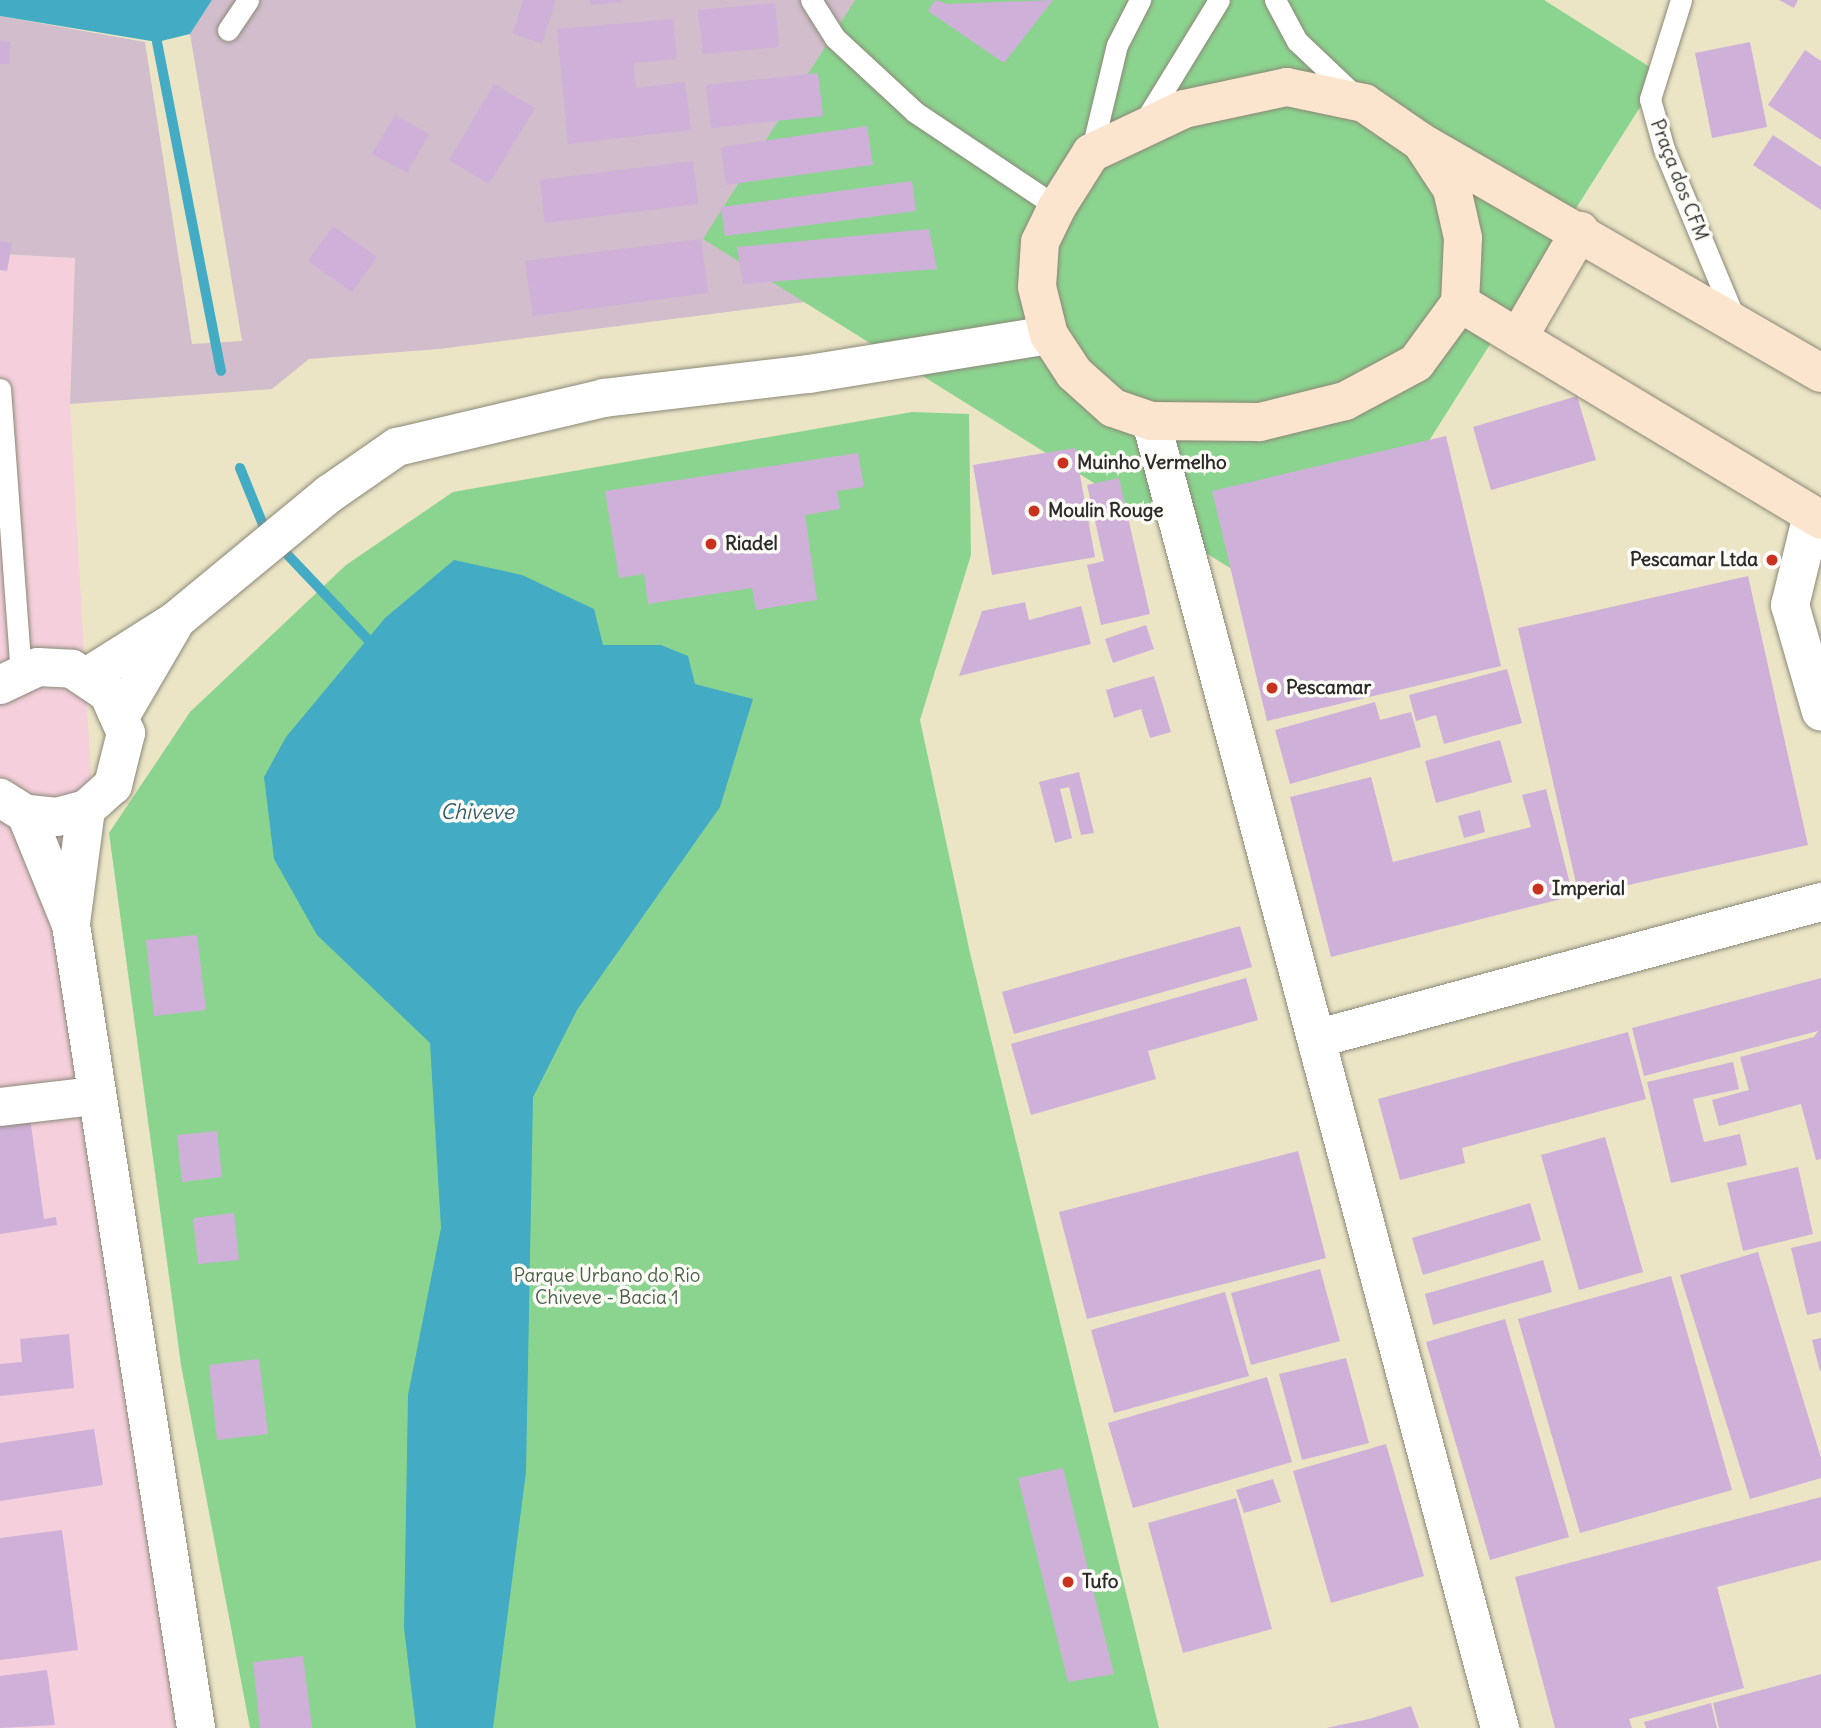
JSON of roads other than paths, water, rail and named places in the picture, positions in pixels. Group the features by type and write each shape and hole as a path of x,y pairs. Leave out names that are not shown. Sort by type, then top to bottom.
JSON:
{"street":[{"path":"1421,142 1452,188 1463,237 1460,303 1416,363 1345,401 1260,422 1151,421 1113,408 1074,373 1049,335 1037,287 1040,242 1057,207 1091,153 1185,109 1287,87 1364,103 1421,142 1734,317 1821,373"},
{"path":"1518,338 1580,231"},
{"path":"1460,303 1817,517 1790,605 1821,712"},
{"path":"88,676 175,621 329,494 397,447 604,398 808,374 1049,335"},
{"path":"1151,421 1319,1038 1500,1728"},
{"path":"175,621 121,715 121,768 86,809 71,925 93,1096 196,1728"},
{"path":"11,678 55,666 88,676 121,715"},
{"path":"13,806 57,817 86,809"},
{"path":"13,806 71,925"},
{"path":"1319,1038 1821,902"},
{"path":"0,1107 93,1096"}],"lane":[{"path":"228,30 248,0"},
{"path":"811,0 835,38 915,111 1057,207"},
{"path":"1091,153 1117,45 1140,0"},
{"path":"1139,130 1219,0"},
{"path":"1275,0 1297,41 1364,103"},
{"name":"Praça dos CFM","path":"1681,0 1650,99 1664,149 1734,317"},
{"path":"0,389 11,678"}],"water":[{"path":"0,0 212,0 190,34 157,42 0,16"},
{"name":"Chiveve","path":"454,560 522,575 594,609 603,645 661,645 688,656 695,684 753,699 720,807 577,1010 533,1097 526,1472 493,1728 416,1728 404,1628 408,1395 441,1228 430,1043 317,935 274,859 264,777 286,737 385,618"}],"waterway":[{"path":"157,42 221,371"},
{"path":"240,468 266,532 375,647"}],"place":[{"name":"Muinho Vermelho","path":"1063,463"},
{"name":"Moulin Rouge","path":"1034,511"},
{"name":"Riadel","path":"711,544"},
{"name":"Pescamar Ltda","path":"1772,560"},
{"name":"Pescamar","path":"1272,688"},
{"name":"Imperial","path":"1538,889"},
{"name":"Tufo","path":"1068,1582"}],"park label":[{"name":"Parque Urbano do Rio Chiveve - Bacia 1","path":"607,1287"}]}
